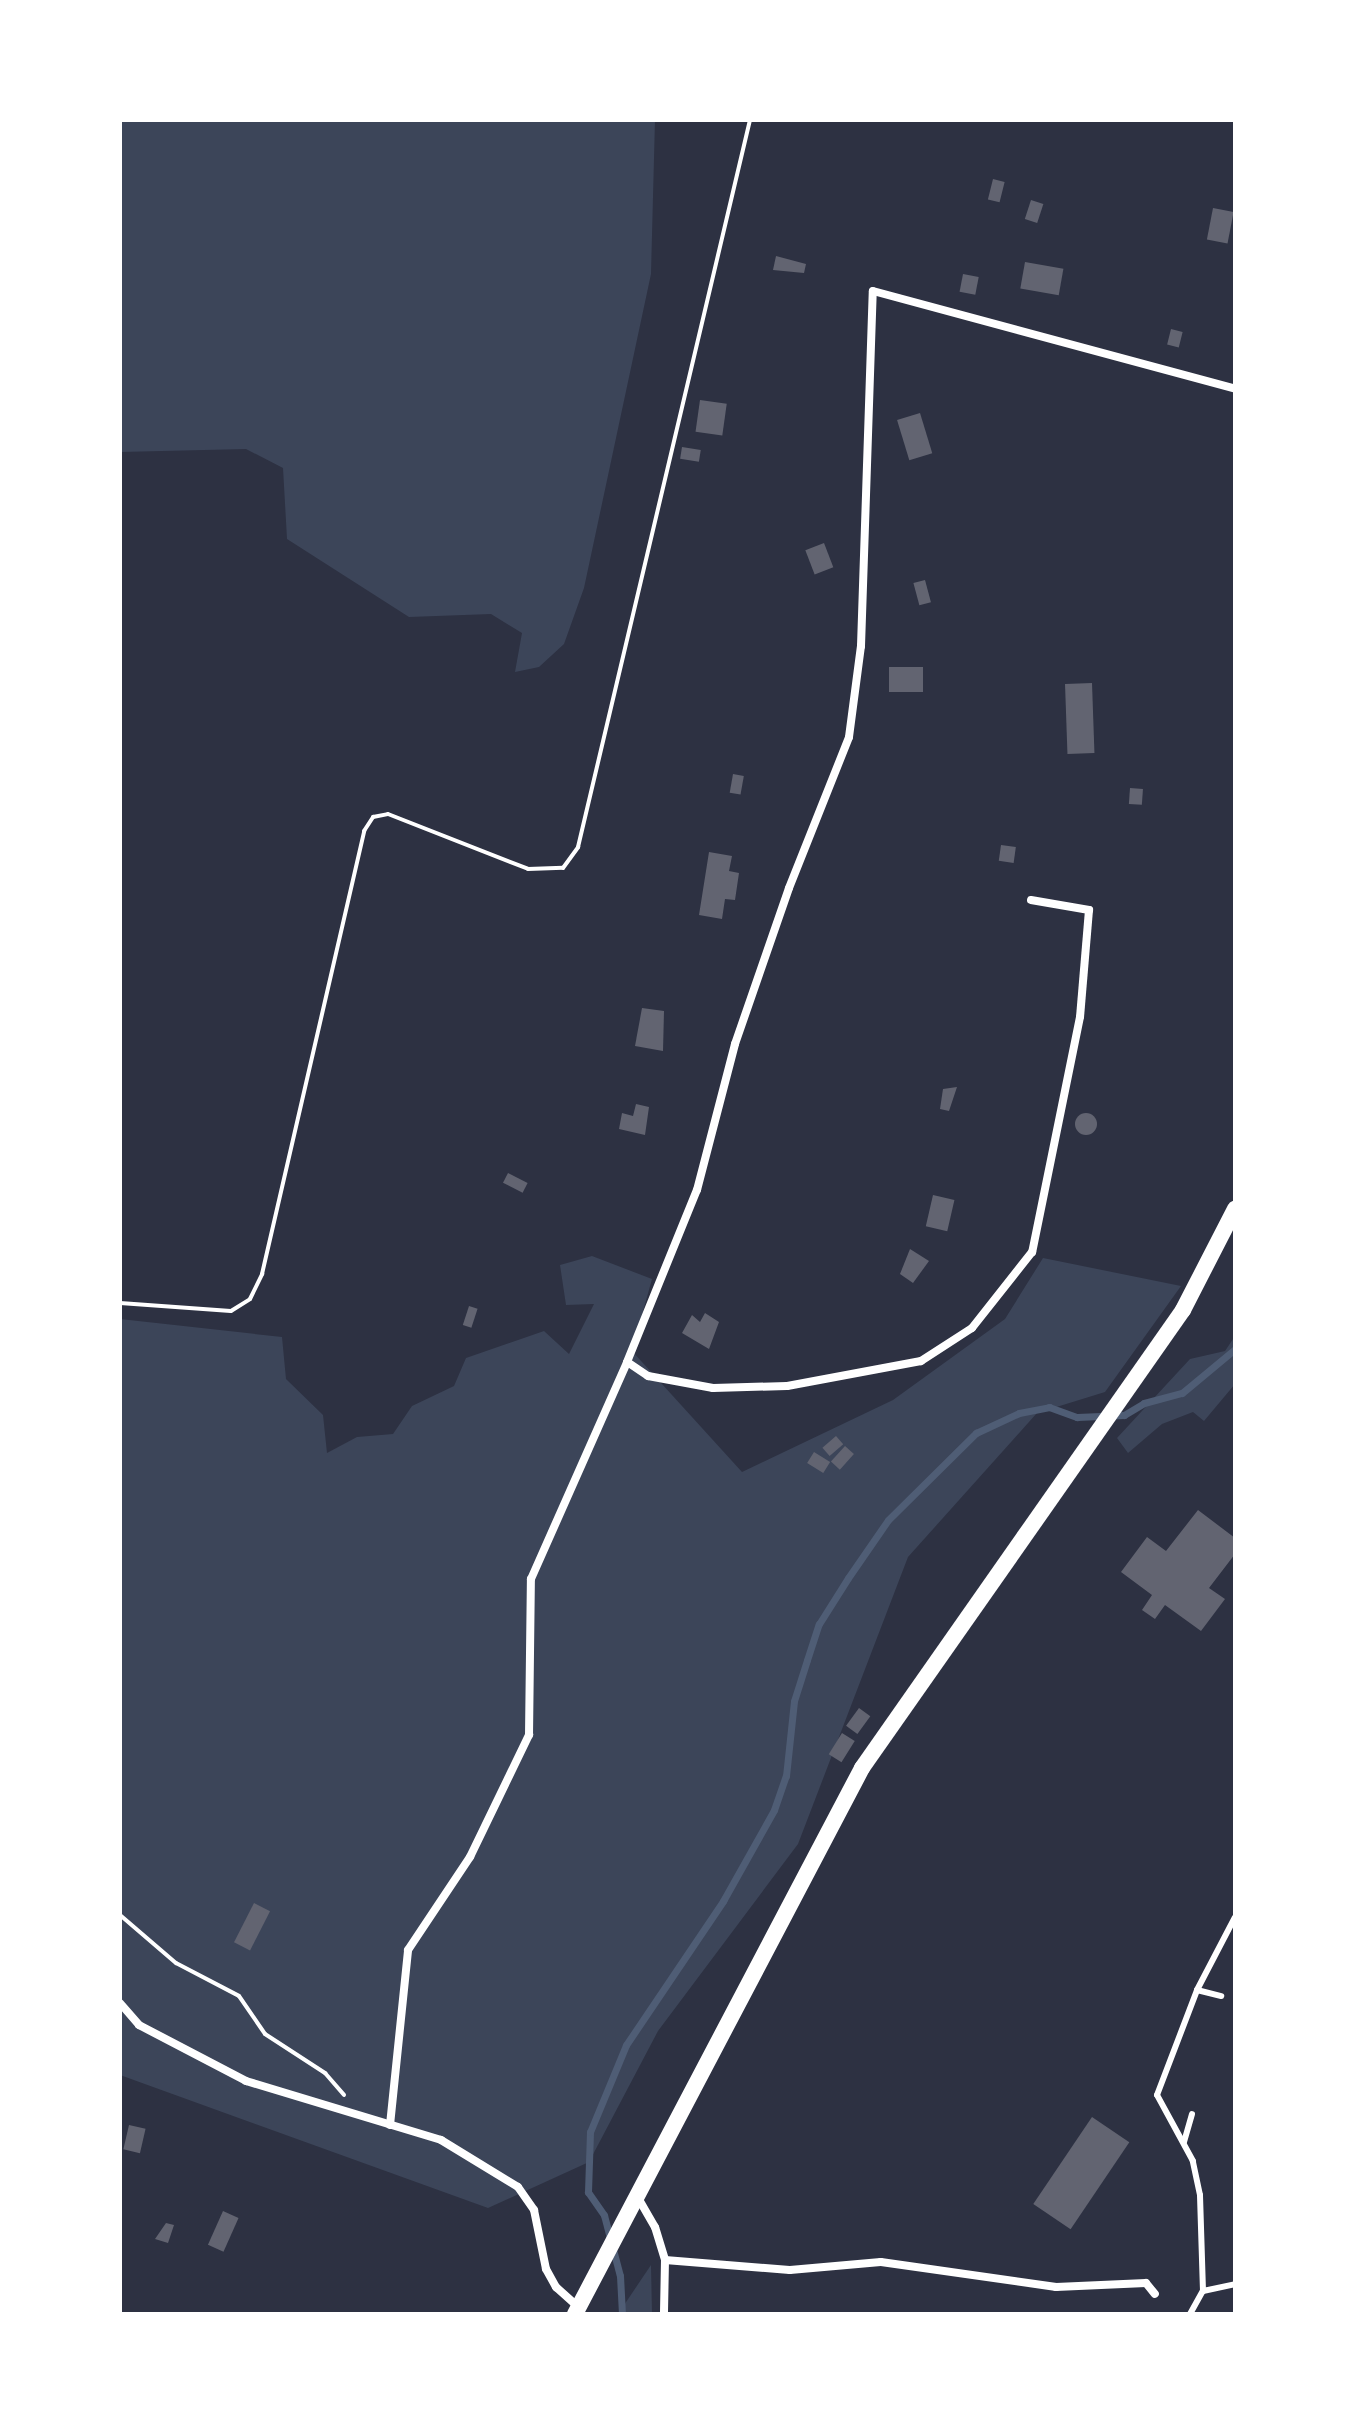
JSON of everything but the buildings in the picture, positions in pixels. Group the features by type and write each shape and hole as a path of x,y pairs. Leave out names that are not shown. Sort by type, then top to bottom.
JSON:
{"main road":[{"path":"577,2311 862,1768 1183,1310 1235,1209"}],"street":[{"path":"390,2125 408,1950 470,1857 529,1735 531,1579 627,1362 697,1190 735,1044 789,888 849,737 861,646 873,291 1235,389"},
{"path":"627,1362 648,1376 713,1388 787,1386 921,1361 972,1328 1032,1252 1080,1017 1089,910 1031,900"},
{"path":"120,2003 139,2025 246,2081 441,2140 518,2187 534,2210 546,2269 556,2287 577,2311"},
{"path":"637,2195 655,2227 665,2260 664,2314"},
{"path":"665,2260 790,2270 881,2262 1056,2287 1146,2283 1155,2294"}],"lane":[{"path":"1190,2314 1203,2291 1200,2195 1184,2142 1157,2095 1197,1990 1235,1917"},
{"path":"1197,1990 1221,1996"},
{"path":"1184,2142 1192,2114"},
{"path":"1203,2291 1235,2284"}],"path":[{"path":"120,1303 231,1311 250,1299 262,1274 364,831 373,817 388,814 528,869 563,868 578,847 750,120"},
{"path":"120,1915 176,1963 239,1996 265,2034 325,2073 347,2102"}],"shaded area":[{"path":"120,120 655,120 651,274 584,588 564,644 539,667 515,672 522,633 491,614 409,617 287,539 283,468 246,449 120,452"},
{"path":"592,1256 652,1279 632,1351 742,1472 893,1400 1005,1319 1043,1258 1181,1286 1105,1392 1037,1413 908,1557 798,1844 658,2031 589,2162 488,2208 120,2075 120,1319 282,1337 286,1379 323,1415 327,1453 357,1437 393,1434 412,1406 454,1386 466,1358 544,1331 569,1354 594,1304 566,1305 560,1265"},
{"path":"1235,1336 1235,1384 1204,1421 1193,1412 1162,1424 1128,1453 1117,1438 1190,1359 1225,1351"},
{"path":"651,2265 652,2314 618,2314"}],"waterway":[{"path":"622,2314 620,2276 604,2215 588,2192 590,2132 626,2045 723,1901 774,1810 786,1776 794,1701 807,1660 819,1624 848,1578 888,1520 976,1433 1019,1413 1049,1407 1077,1417 1124,1415 1144,1403 1182,1393 1235,1349"}]}
